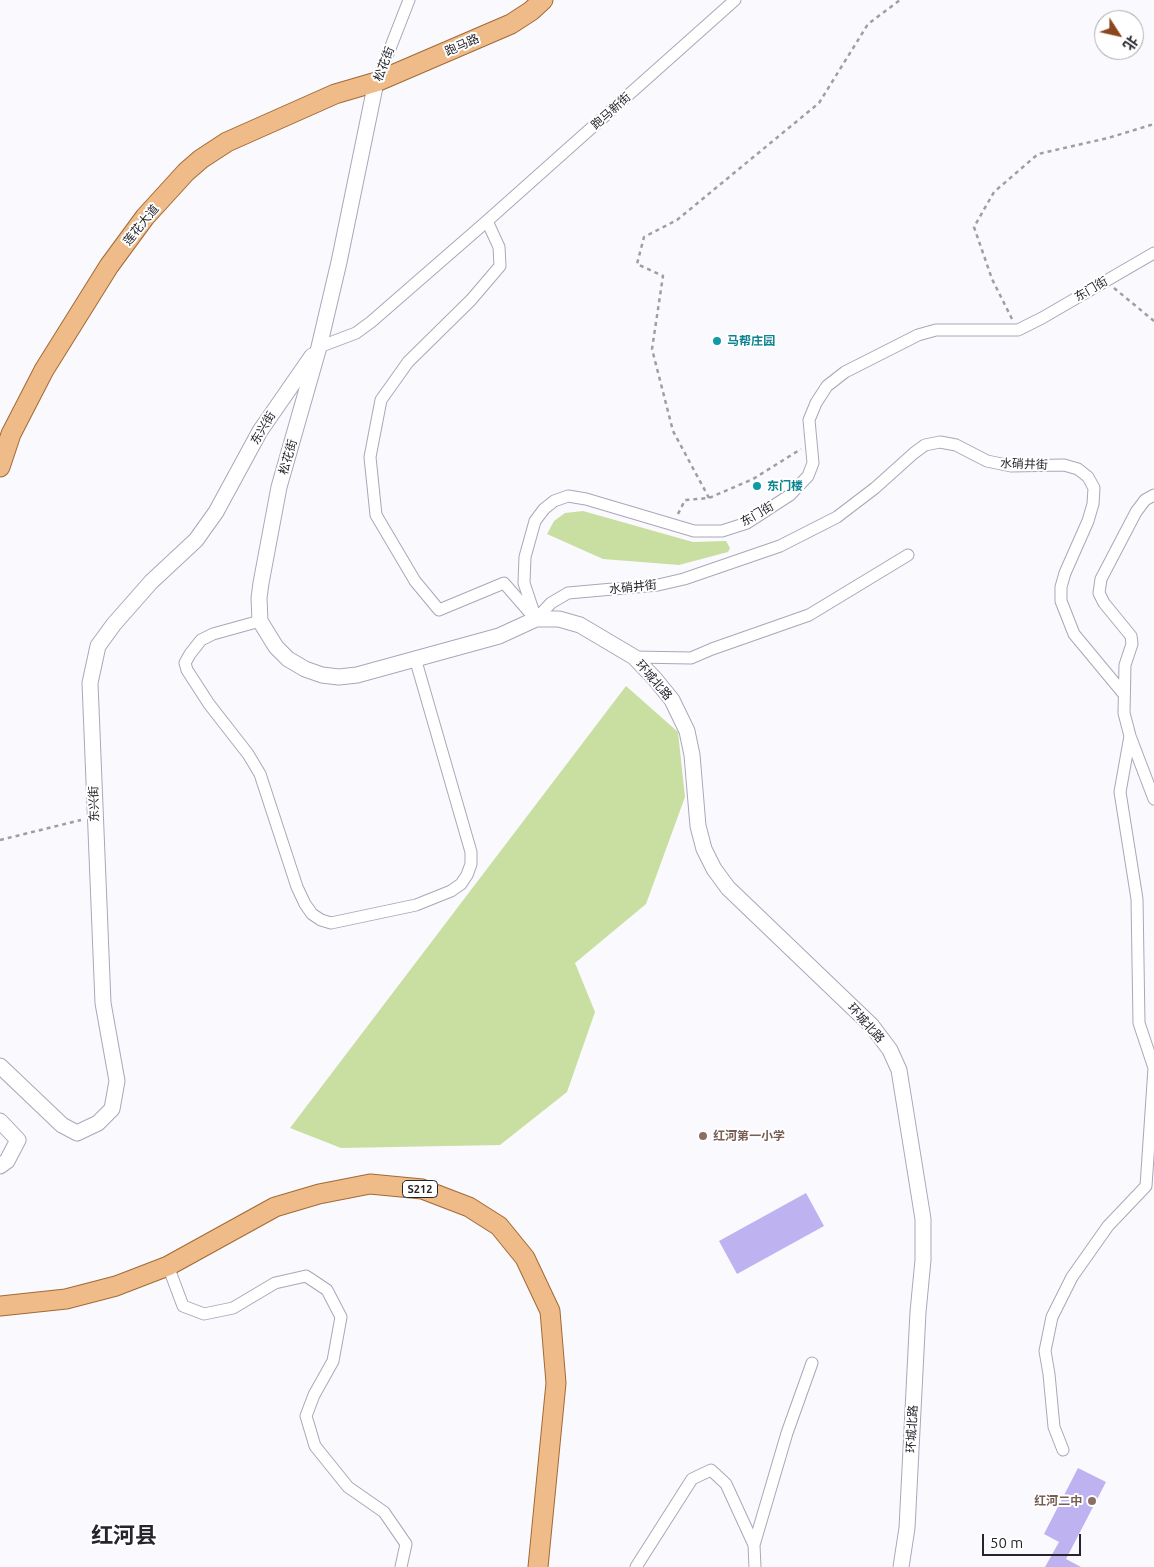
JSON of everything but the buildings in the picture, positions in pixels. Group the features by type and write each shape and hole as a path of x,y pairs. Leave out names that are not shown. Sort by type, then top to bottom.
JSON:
{"main road":[{"name":"跑马路","path":"376,82 511,24 531,11 543,0"},
{"name":"莲花大道","path":"0,467 11,434 44,370 109,266 145,217 186,172 201,159 227,142 335,94 376,82"},
{"name":"S212","path":"0,1306 66,1299 116,1286 168,1266 275,1207 319,1194 370,1184 422,1190 470,1206 499,1226 525,1258 550,1311 556,1383 538,1567"}],"street":[{"name":"松花街","path":"260,621 259,598 261,583 280,487 319,347 339,262 376,82 409,0"},
{"name":"跑马新街","path":"487,221 735,0"},
{"path":"319,347 356,333 371,322 487,221 500,247 500,266 472,300 408,362 381,400 370,457 376,515 415,581 440,610 504,583 536,620 499,636 415,658 357,674 339,677 322,675 305,669 288,659 276,646 260,621 213,634 201,640 190,654 186,663 187,670 209,704 248,754 260,774 297,887 312,914 321,920 331,923 416,905 451,891 461,884 472,864 471,852 415,658"},
{"name":"东门街","path":"536,620 524,582 525,557 535,521 544,509 554,501 568,496 694,531 722,531 747,523 790,495 808,476 814,463 808,420 827,386 845,372 918,335 936,330 1018,330 1154,253"},
{"name":"东兴街","path":"0,1066 62,1125 77,1133 98,1123 112,1109 117,1081 103,1003 90,683 98,646 114,624 151,582 196,540 216,512 260,431 319,347"},
{"name":"水硝井街","path":"536,620 551,603 568,593 658,585 684,579 780,546 837,517 875,488 914,453 925,445 940,442 956,445 987,461 1011,466 1064,465 1078,470 1088,477 1094,488 1093,504 1088,521 1065,573 1061,587 1061,601 1074,634 1123,693"},
{"path":"1154,495 1145,500 1136,512 1101,578 1099,593 1104,603 1131,636 1132,644 1125,665 1124,713 1130,736 1154,799"},
{"path":"634,657 691,658 809,615 908,555"},
{"name":"环城北路","path":"536,620 559,619 580,626 634,657 656,679 672,700 687,731 692,755 698,826 704,849 714,869 728,888 872,1026 890,1050 899,1070 923,1220 923,1260 917,1322 907,1528 901,1567"},
{"path":"1063,1450 1054,1427 1045,1351 1052,1317 1072,1277 1108,1226 1146,1186 1154,1068 1140,1023 1137,899 1120,792 1130,736"},
{"path":"0,1121 18,1140 7,1161 0,1166"},
{"path":"1146,1186 1154,1196"},
{"path":"168,1266 183,1306 204,1314 233,1308 275,1283 306,1276 327,1290 342,1317 333,1361 314,1395 306,1416 315,1446 348,1487 384,1512 406,1544 401,1567"},
{"path":"755,1567 754,1544 787,1433 812,1362"},
{"path":"636,1567 692,1479 711,1470 726,1484 754,1544"}],"path":[{"path":"709,498 673,431 652,349 663,276 637,264 644,237 678,220 819,103 868,24 900,0"},
{"path":"1018,330 992,279 974,226 994,192 1038,154 1108,138 1154,124"},
{"path":"1105,281 1154,321"},
{"path":"674,525 685,500 709,498 753,480 803,447 811,436"},
{"path":"0,840 95,817"}],"green space":[{"path":"583,511 693,542 726,541 730,548 728,552 679,565 603,559 547,534 554,521 565,513"},
{"path":"626,686 678,732 685,797 646,904 575,963 595,1012 567,1092 500,1145 341,1148 290,1128"}],"place":[{"name":"马帮庄园","path":"717,341"},
{"name":"东门楼","path":"757,486"},
{"name":"红河第一小学","path":"703,1136"},
{"name":"红河二中","path":"1092,1501"}],"district":[{"name":"红河县","path":"124,1536"}]}
